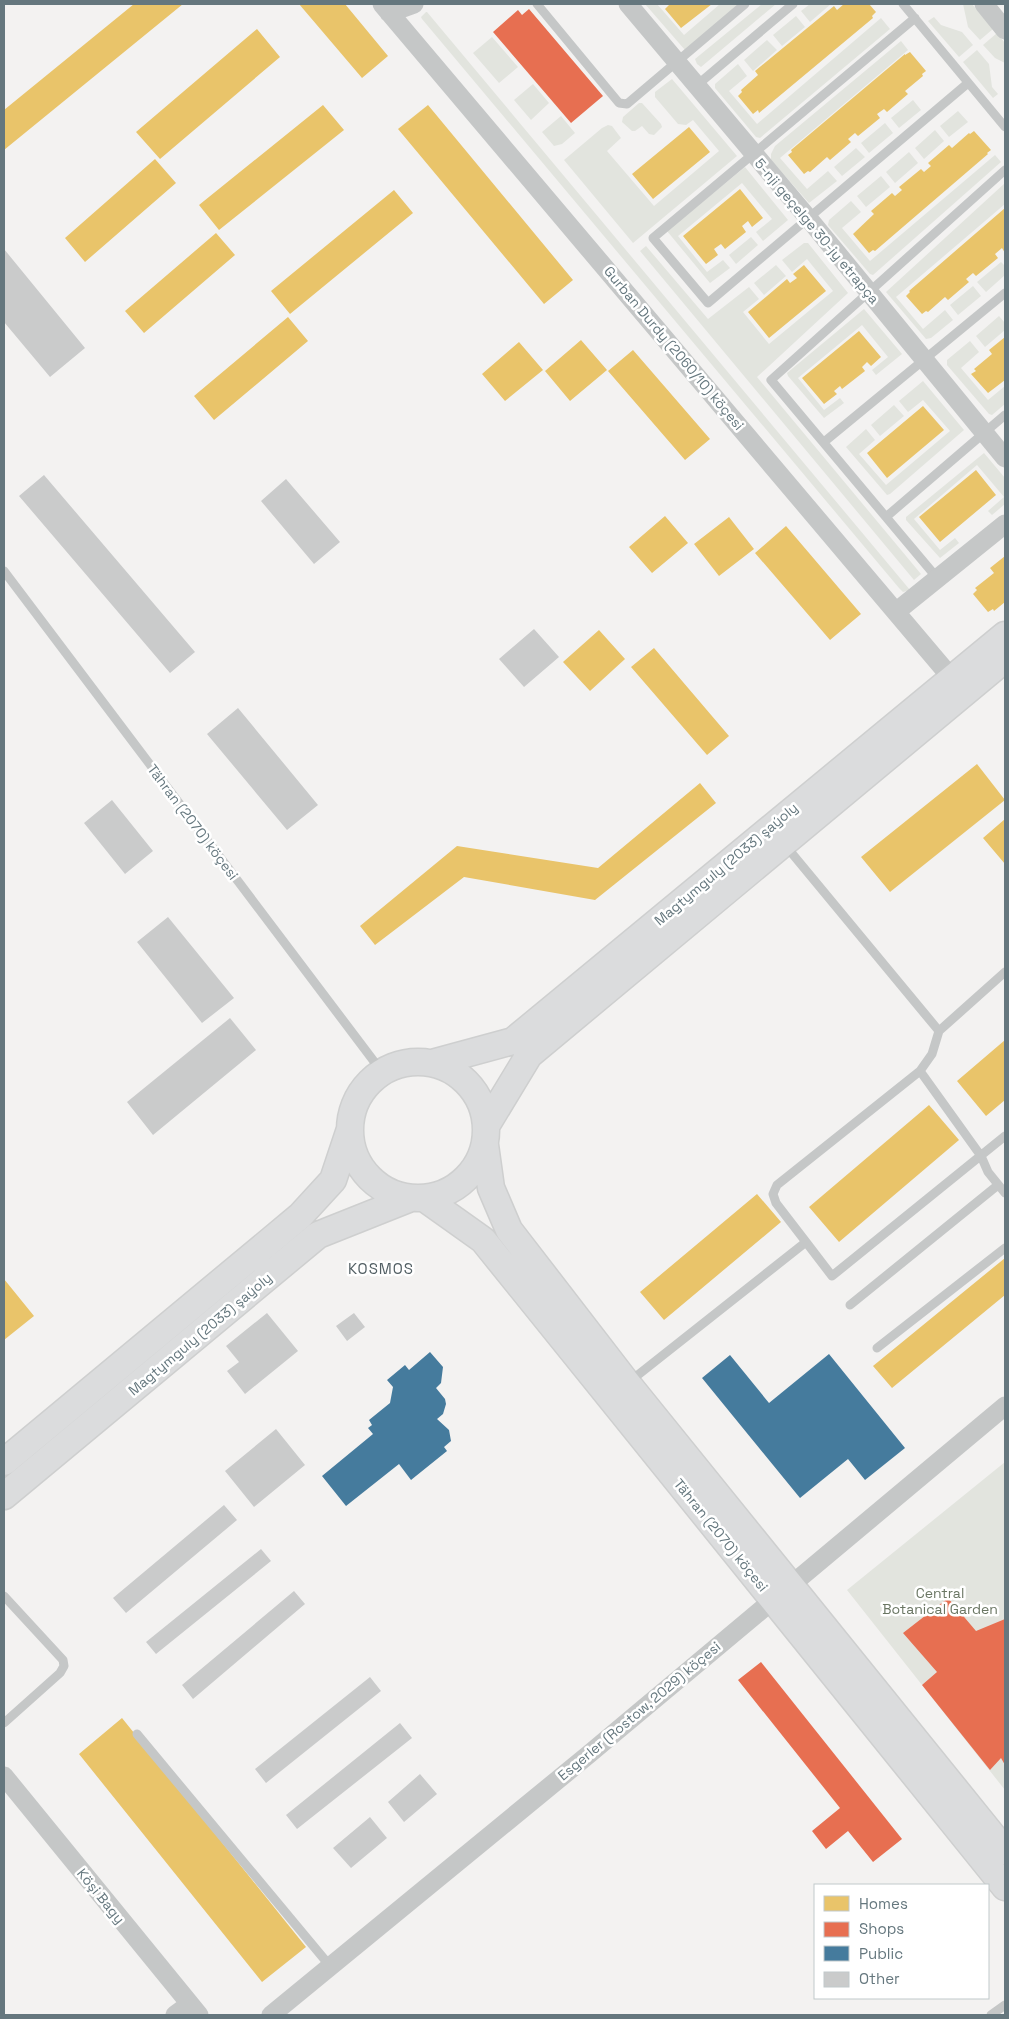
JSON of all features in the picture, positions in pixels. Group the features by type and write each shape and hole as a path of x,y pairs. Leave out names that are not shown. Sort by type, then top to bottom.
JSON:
{"main road":[{"name":"Magtymguly (2033) şaýoly","path":"485,1136 529,1055 784,843 958,685 1005,635"},
{"name":"Magtymguly (2033) şaýoly","path":"432,1064 513,1041 958,685 1005,659"},
{"path":"406,1063 432,1064 455,1073 470,1086 480,1102 485,1136 475,1168 458,1186 436,1196 418,1198 387,1191 367,1175 354,1154 350,1129 356,1102 363,1091 382,1072 406,1063"},
{"name":"Magtymguly (2033) şaýoly","path":"4,1462 300,1216 333,1180 350,1129"},
{"name":"Tähran (2070) köçesi","path":"485,1136 491,1188 509,1230 1005,1887"},
{"name":"Magtymguly (2033) şaýoly","path":"4,1496 318,1235 418,1198"},
{"name":"Tähran (2070) köçesi","path":"418,1198 483,1240 781,1592 1005,1851"}],"street":[{"path":"386,8 414,4"},
{"name":"5-nji geçelge 30-jy etrapça","path":"628,4 809,219 1005,458"},
{"path":"984,4 1005,30"},
{"name":"Gurban Durdy (2060/10) köçesi","path":"386,8 958,685"},
{"path":"897,611 1005,524"},
{"name":"Esgerler (Rostow, 2029) köçesi","path":"271,2015 588,1755 1005,1406"},
{"name":"Köşi Bagy","path":"4,1776 188,2011"}],"lane":[{"path":"537,4 619,102 627,104 745,4"},
{"path":"696,86 793,4"},
{"path":"903,4 1005,127"},
{"path":"916,18 653,238 708,303 968,83"},
{"path":"938,579 771,380 1005,170"},
{"path":"824,442 1005,292"},
{"path":"886,517 1005,415"},
{"name":"Tähran (2070) köçesi","path":"4,571 382,1072"},
{"path":"784,843 939,1031"},
{"path":"1005,972 939,1031 932,1054 920,1071 777,1185 773,1194 776,1203 832,1276 1005,1136"},
{"path":"920,1071 981,1156 988,1172 1005,1194"},
{"path":"850,1305 998,1185"},
{"path":"627,1384 806,1242"},
{"path":"877,1348 1005,1248"},
{"path":"4,1596 63,1660 64,1666 60,1673 4,1723"},
{"path":"137,1734 330,1966"},
{"path":"991,2015 1005,2005"}],"green space":[{"path":"645,4 657,4 684,35 720,4 740,4 685,50"},
{"path":"762,4 776,4 701,67 697,64 695,59"},
{"path":"810,4 831,4 810,22 801,11"},
{"path":"963,4 972,4 993,29 980,40 968,27"},
{"path":"426,12 910,590 903,592 899,588 422,19 421,17"},
{"path":"796,16 805,27 782,46 773,35"},
{"path":"934,17 941,25 962,32 973,45 959,57 928,21"},
{"path":"881,18 890,29 760,138 756,137 715,88 715,84 738,64 747,76 729,91 757,124"},
{"path":"997,33 1005,43 1005,63 995,58 983,45"},
{"path":"492,37 518,67 499,83 473,53"},
{"path":"767,40 777,50 753,71 744,60"},
{"path":"901,41 908,50 780,158 807,189 828,171 837,181 809,203 771,160 771,154 775,146"},
{"path":"977,50 989,64 992,87 998,94 993,98 963,62"},
{"path":"672,79 737,156 633,243 564,160 602,128 608,125 612,126 621,138 607,151 654,206 719,151 693,120 686,125 678,124 655,97 655,92"},
{"path":"533,84 549,103 531,120 514,100"},
{"path":"913,100 921,110 899,128 891,118"},
{"path":"639,103 642,103 661,124 662,127 654,135 649,134 642,126 632,131 622,122 623,117"},
{"path":"958,111 968,122 949,137 940,126"},
{"path":"561,116 575,133 562,144 554,146 542,132"},
{"path":"885,123 893,133 869,153 861,143"},
{"path":"935,130 944,141 924,159 915,148"},
{"path":"856,148 865,157 842,176 834,167"},
{"path":"909,152 918,163 895,183 886,172"},
{"path":"995,155 1001,162 873,275 870,274 828,225 829,220 851,201 861,212 842,228 870,261"},
{"path":"745,167 788,220 763,241 756,232 772,219 742,183 678,236 707,272 723,260 730,268 710,283 667,231"},
{"path":"881,176 890,187 866,207 857,196"},
{"path":"1005,183 1005,204 896,297 923,329 945,310 953,320 931,338 926,339 886,292"},
{"path":"751,237 758,245 736,264 729,255"},
{"path":"804,243 808,243 848,293 757,377 921,574 914,580 640,251 646,246 708,319 749,287 759,299 743,312 769,344 833,291 807,259 792,272 782,260"},
{"path":"1001,262 1005,266 1005,275 986,292 977,282"},
{"path":"776,265 786,276 764,295 754,283"},
{"path":"973,286 981,296 958,315 950,305"},
{"path":"864,309 902,354 876,375 872,370 888,357 862,325 798,378 824,410 840,398 844,403 824,418 787,373"},
{"path":"999,316 1005,323 1005,330 985,347 976,336"},
{"path":"970,341 979,352 961,368 988,400 1005,386 1005,404 992,415 989,414 947,365 947,360"},
{"path":"923,381 964,430 887,495 846,447 866,429 875,440 859,454 886,485 950,431 923,400 908,412 899,401"},
{"path":"894,405 904,416 880,436 871,425"},
{"path":"984,453 1005,478 1005,504 992,515 988,511 1004,497 977,465 914,519 940,550 955,538 959,543 940,558 906,520 906,517"},
{"name":"Central Botanical Garden","path":"1005,1462 1005,1790 847,1590"}],"building: Homes":[{"path":"134,4 183,4 4,150 4,110"},
{"path":"299,4 345,4 388,56 362,78"},
{"path":"668,4 712,4 681,28 665,9"},
{"path":"844,4 869,4 876,12 872,16 873,18 759,113 758,110 753,114 738,96 742,92 741,90 758,75 755,71 834,6 837,10"},
{"path":"257,29 280,57 160,159 136,132"},
{"path":"910,52 926,71 922,74 923,76 905,91 908,94 887,112 884,109 877,114 880,118 858,136 855,133 848,139 851,142 830,160 827,157 810,172 808,171 804,174 788,155 792,152 791,150 905,54"},
{"path":"323,105 344,130 219,230 199,205"},
{"path":"428,105 573,280 544,304 398,129"},
{"path":"689,127 710,152 653,199 632,174"},
{"path":"974,131 991,150 988,154 875,251 873,250 869,253 853,234 874,214 871,211 892,193 895,196 902,190 899,187 921,169 924,172 931,166 928,163 949,145 952,148"},
{"path":"155,159 176,183 85,262 65,238"},
{"path":"740,189 763,218 752,227 748,221 742,226 746,232 725,249 721,244 714,249 718,255 706,264 683,236"},
{"path":"394,190 413,213 290,314 271,291"},
{"path":"1005,208 1005,253 1002,248 995,254 998,258 976,276 973,273 966,279 969,282 948,300 945,297 928,312 926,311 922,314 906,296 909,291"},
{"path":"216,233 235,255 144,333 125,311"},
{"path":"804,265 826,291 769,338 748,312 787,279 790,283 797,278 793,274"},
{"path":"288,317 308,341 214,420 194,396"},
{"path":"859,331 881,357 871,366 867,362 862,367 865,371 842,389 840,386 834,391 837,394 824,404 802,378"},
{"path":"1005,337 1005,380 988,393 971,374 976,371 974,369 992,354 989,350"},
{"path":"581,340 607,370 570,401 545,371"},
{"path":"519,342 543,370 505,401 482,374"},
{"path":"633,350 710,439 685,460 608,371"},
{"path":"923,406 944,430 887,478 867,453"},
{"path":"976,470 996,495 940,542 919,517"},
{"path":"665,516 688,543 652,573 629,547"},
{"path":"729,517 754,549 719,576 694,544"},
{"path":"786,526 861,614 830,640 755,553"},
{"path":"1005,556 1005,602 994,611 993,609 988,612 973,594 977,590 975,588 994,573 990,568"},
{"path":"599,630 625,659 590,691 563,662"},
{"path":"654,648 729,736 707,755 631,667"},
{"path":"977,764 1005,800 890,892 861,857"},
{"path":"700,783 716,803 595,900 464,877 375,945 360,926 457,846 598,868"},
{"path":"1005,819 1005,864 983,838"},
{"path":"1005,1040 1005,1100 986,1116 957,1081"},
{"path":"929,1105 959,1140 839,1242 809,1207"},
{"path":"757,1194 781,1222 664,1320 640,1292"},
{"path":"1005,1258 1005,1295 892,1388 873,1366"},
{"path":"4,1279 34,1316 4,1340"},
{"path":"122,1718 306,1947 262,1982 79,1754"}],"building: Shops":[{"path":"529,9 603,96 571,123 493,32 518,10 522,15"},
{"path":"948,1598 976,1631 1005,1619 1005,1765 1001,1758 990,1770 922,1685 937,1672 903,1633"},
{"path":"761,1662 902,1839 873,1862 848,1831 826,1849 812,1831 840,1808 738,1680"}],"building: Public":[{"path":"430,1352 443,1367 441,1383 436,1388 445,1399 446,1404 443,1414 437,1419 449,1430 451,1441 444,1447 447,1451 411,1480 399,1464 346,1506 322,1476 373,1434 368,1428 372,1425 369,1420 390,1403 393,1387 387,1380 405,1365 409,1370"},
{"path":"829,1354 905,1448 865,1480 848,1459 800,1498 702,1378 730,1355 769,1403"}],"building: Other":[{"path":"4,249 85,348 50,377 4,322"},
{"path":"44,475 195,652 170,673 19,496"},
{"path":"286,479 340,542 314,564 261,501"},
{"path":"534,629 559,657 524,687 499,659"},
{"path":"238,708 318,805 287,830 207,734"},
{"path":"112,800 153,851 125,874 84,823"},
{"path":"168,917 234,998 202,1023 137,942"},
{"path":"230,1018 256,1050 153,1135 127,1102"},
{"path":"267,1313 298,1351 245,1394 227,1371 239,1362 226,1346"},
{"path":"354,1313 365,1327 347,1341 336,1326"},
{"path":"276,1429 305,1465 254,1507 225,1471"},
{"path":"224,1505 237,1520 126,1613 113,1598"},
{"path":"261,1549 271,1561 156,1654 146,1642"},
{"path":"294,1591 305,1604 193,1699 182,1685"},
{"path":"370,1677 381,1691 266,1783 255,1769"},
{"path":"400,1723 412,1738 297,1829 286,1815"},
{"path":"420,1774 437,1794 404,1822 388,1802"},
{"path":"370,1817 387,1838 351,1868 333,1848"}],"district":[{"name":"KOSMOS","path":"381,1268"}]}
